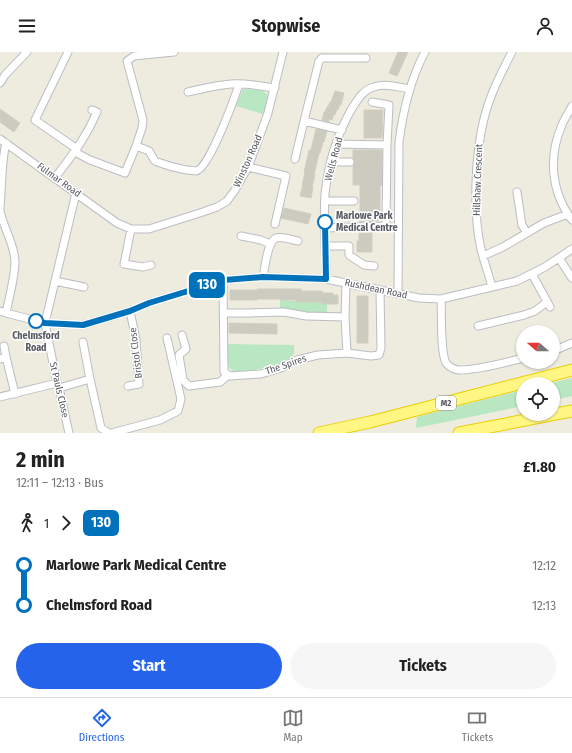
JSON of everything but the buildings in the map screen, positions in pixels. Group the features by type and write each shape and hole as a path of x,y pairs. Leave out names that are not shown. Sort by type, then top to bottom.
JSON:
{"highway":[{"name":"M2","path":"319,433 370,422 572,370"},
{"path":"459,433 572,412"}],"street":[{"path":"0,83 27,52"},
{"path":"68,52 35,120 90,160 125,173 142,128 142,120 127,61 134,56 174,52"},
{"name":"Winston Road","path":"117,222 131,229 149,229 227,202 233,195 248,167 268,113 283,52"},
{"path":"398,294 399,142 410,89 418,66 425,52"},
{"name":"Hillshaw Crescent","path":"492,287 483,256 477,226 477,168 480,139 487,106 496,82 512,52"},
{"path":"295,159 318,60 322,58 366,58"},
{"path":"136,146 149,151 155,161 196,171 201,169 210,155 234,100 239,84"},
{"path":"188,92 218,85 239,84 275,88"},
{"name":"Wells Road","path":"326,279 325,201 328,174 342,130 359,98 365,91 382,85 410,89"},
{"path":"325,228 386,226 387,145 390,105 372,102"},
{"path":"483,256 503,247 544,223 570,217 558,194 554,177 554,159 556,142 562,125 572,106"},
{"path":"55,178 91,127 97,112 92,110"},
{"path":"304,121 342,130"},
{"path":"3,141 4,151 0,210 13,244 15,262 12,283 3,312"},
{"name":"Fulmar Road","path":"3,141 117,222"},
{"path":"337,144 387,145"},
{"path":"331,162 350,162"},
{"path":"248,167 286,176 275,224"},
{"path":"517,192 522,225 526,233"},
{"path":"45,323 76,193"},
{"path":"325,201 354,201"},
{"path":"131,229 124,264 143,268 151,265"},
{"path":"241,236 262,240 270,244"},
{"path":"263,277 270,244 276,238 298,241"},
{"path":"326,246 349,246 349,255 364,265 374,266"},
{"name":"Rushdean Road","path":"3,312 45,323 83,325 224,280 263,277 326,279 419,298 441,299 517,281 545,267 572,249"},
{"path":"559,258 572,278"},
{"path":"478,326 524,315 549,304 532,274"},
{"path":"182,335 186,349 179,354 182,380 189,386 220,382 228,375 224,372 224,280"},
{"path":"55,281 84,287"},
{"path":"346,283 345,317 347,353"},
{"name":"The Spires","path":"228,375 261,374 281,368 297,360 318,356 347,353 372,356 379,355 381,348 380,290"},
{"path":"441,299 443,352 448,366 458,370 480,368 516,360"},
{"name":"Bristol Close","path":"128,386 139,384 136,340 130,311"},
{"path":"224,312 284,312 306,316 345,317"},
{"name":"St Pauls Close","path":"45,323 69,433"},
{"path":"112,433 160,420 178,411 181,399 167,338"},
{"path":"83,342 101,428 109,433"},
{"path":"560,348 572,343"},
{"path":"4,346 3,358 15,394"},
{"path":"0,397 90,379"}],"green space":[{"path":"243,89 266,93 268,96 268,102 263,114 236,106"},
{"path":"280,300 296,302 322,302 322,304 327,304 327,314 280,309"},
{"path":"228,344 294,345 294,354 286,362 240,373 231,370 229,367"},
{"path":"572,378 572,396 560,399 560,381"},
{"path":"516,392 516,407 416,428 417,417"}],"bus line":[{"name":"130","path":"36,321 45,323 83,325 224,280 263,277 326,279 325,222"}],"place":[{"name":"Marlowe Park Medical Centre","path":"325,222"},
{"name":"Chelmsford Road","path":"36,321"}]}
